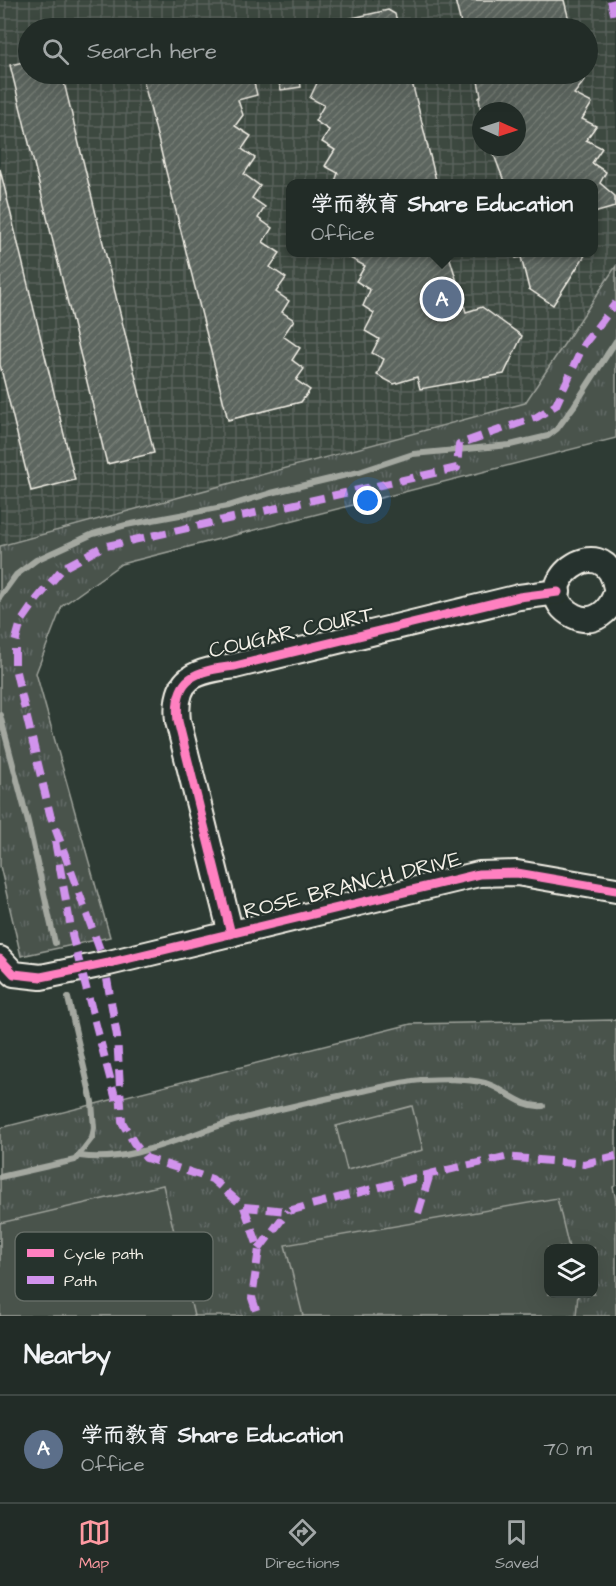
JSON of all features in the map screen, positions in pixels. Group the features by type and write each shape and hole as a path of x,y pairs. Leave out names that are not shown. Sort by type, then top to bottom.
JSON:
{"street":[{"path":"588,560 600,563 609,570 616,590 607,611 590,619 574,616 565,609 558,592 561,577 567,568 577,562 588,560"},
{"name":"COUGAR COURT","path":"231,934 178,721 176,703 180,688 189,677 205,670 235,666 519,597 558,592"},
{"name":"ROSE BRANCH DRIVE","path":"0,959 14,974 41,977 94,967 479,874 517,873 616,890"}],"shaded area":[{"path":"0,0 616,0 616,266 525,403 0,546"}],"green space":[{"path":"616,266 616,438 121,564 62,606 36,673 110,937 21,956 0,866 0,546 525,403"},
{"path":"616,1020 616,1185 613,1187 616,1200 616,1316 0,1316 0,1128 411,1024"},
{"path":"412,1106 423,1150 347,1170 336,1126"},
{"path":"163,1185 174,1232 15,1232 15,1301 190,1301 194,1316 0,1316 0,1223"},
{"path":"557,1198 568,1244 544,1244 544,1298 578,1298 576,1316 303,1316 285,1245"}],"building":[{"path":"455,0 564,0 568,18 460,18"},
{"path":"388,10 395,14 396,18 352,18"},
{"path":"18,63 18,84 64,84 154,453 107,464 10,65"},
{"path":"144,84 254,84 257,95 238,100 243,115 235,126 251,136 242,149 255,158 244,174 260,186 252,198 265,207 258,218 272,228 263,242 280,253 270,267 286,278 276,292 289,301 282,312 294,320 283,336 300,348 292,360 304,369 296,380 310,390 301,402 228,420"},
{"path":"279,84 301,84 301,87 281,90"},
{"path":"317,84 412,84 436,179 336,179 338,173 325,166 335,150 322,142 329,130 315,121 324,105 310,98"},
{"path":"479,84 582,84 574,94 592,103 582,119 596,126 586,140 602,148 592,163 606,172 600,183 615,196 615,207 598,212 598,179 503,179 494,156 526,156 526,102 480,102 481,96"},
{"path":"0,169 75,480 31,491 0,365"},
{"path":"348,257 450,257 466,312 482,307 522,336 504,374 420,389 417,377 394,384 377,375 384,359 372,353 379,339 365,331 374,313 363,306 370,290 356,281 365,266"},
{"path":"521,257 584,257 553,305 529,289"}],"waterway":[{"path":"0,597 16,575 36,560 93,534 126,525 228,506 359,472 413,454 510,445 548,436 557,429 574,406 616,341"},
{"path":"0,715 28,822 55,943"},
{"path":"0,1177 75,1160 92,1138 94,1128 92,1102 68,998"},
{"path":"80,1156 119,1156 138,1152 234,1121 314,1101 421,1080 477,1081 493,1086 527,1104 543,1106"}],"marked path":[{"path":"611,0 616,22"},
{"path":"100,950 50,814 15,668 15,643 21,622 37,599 63,568 102,547 457,468 459,444 537,417 556,405 584,344 616,303"},
{"path":"55,841 73,939 116,1100"},
{"path":"107,979 117,1036 122,1122 134,1143 146,1158 212,1179 244,1207 288,1211 505,1157 584,1164 616,1156"},
{"path":"418,1213 430,1174"},
{"path":"244,1207 259,1249 252,1298 258,1316"},
{"path":"259,1249 288,1211"}],"cycle path":[{"path":"231,934 178,721 179,694 190,678 209,670 235,666 519,597 558,592"},
{"path":"0,959 14,974 41,977 109,963 479,874 517,873 616,890"}],"place":[{"name":"学而教育 Share Education","path":"442,299"}]}
